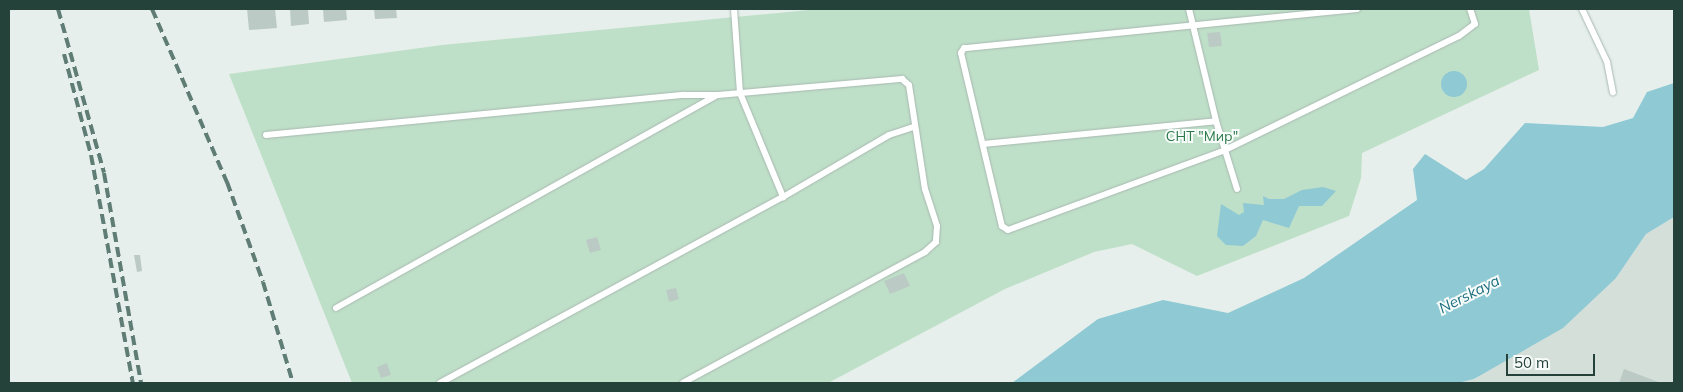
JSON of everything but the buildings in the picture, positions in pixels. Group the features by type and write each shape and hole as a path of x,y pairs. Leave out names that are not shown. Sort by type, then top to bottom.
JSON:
{"lane":[{"path":"734,9 740,93 783,197"},
{"path":"1189,9 1216,121 1237,190"},
{"path":"1357,9 964,48 961,53 1002,226 1008,230 1225,150 1459,36 1474,24 1470,9"},
{"path":"1582,9 1608,62 1613,92"},
{"path":"266,135 684,94 718,95 902,79 909,85 925,190 936,226 936,242 924,252 682,383"},
{"path":"336,308 718,95"},
{"path":"983,144 1216,121"},
{"path":"440,383 783,197 889,135 914,127"}],"shaded area":[{"path":"1674,217 1674,383 1458,383 1475,379 1616,278 1646,234"}],"green space":[{"name":"СНТ \"Мир\"","path":"820,9 1529,9 1539,70 1362,153 1361,178 1349,216 1197,276 1132,244 1094,252 1005,289 828,383 352,383 229,74 442,45"}],"water":[{"path":"1454,71 1463,75 1467,84 1463,93 1454,97 1445,93 1441,84 1445,75"},
{"name":"Nerskaya","path":"1674,83 1674,217 1646,234 1616,278 1563,328 1474,379 1458,383 1012,383 1098,319 1163,300 1228,313 1304,278 1417,200 1413,169 1425,154 1466,180 1484,169 1525,123 1603,127 1633,118 1647,92"},
{"path":"1323,187 1336,191 1322,206 1299,206 1289,228 1263,220 1256,236 1243,246 1226,245 1217,236 1221,204 1239,215 1244,212 1243,203 1264,205 1263,196 1269,199 1284,199 1302,190"}],"railway":[{"path":"58,9 104,173 141,383"},
{"path":"152,9 227,182 263,282 293,383"},
{"path":"64,54 91,155 133,383"}]}
